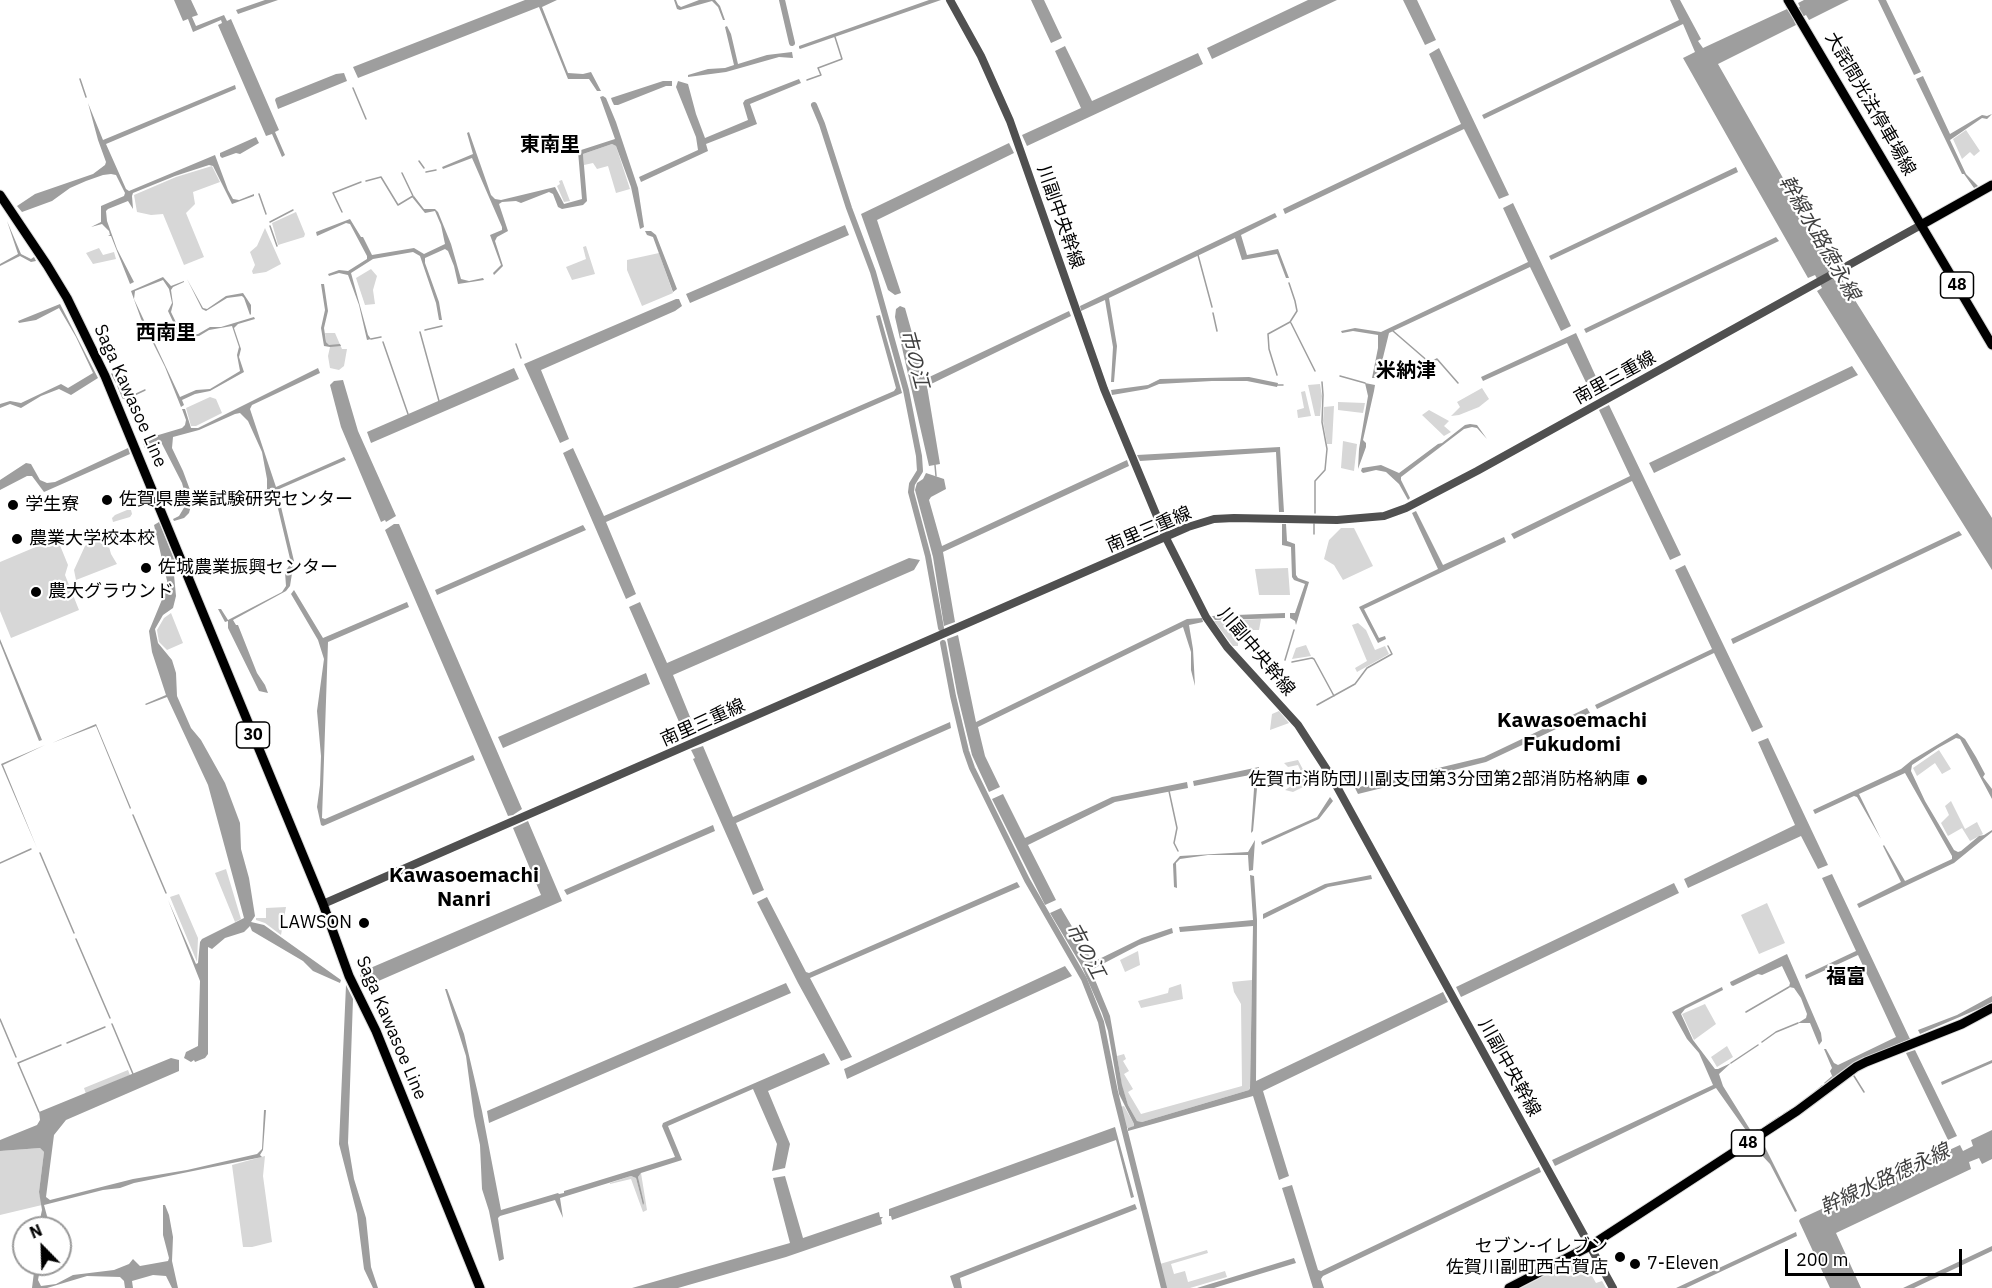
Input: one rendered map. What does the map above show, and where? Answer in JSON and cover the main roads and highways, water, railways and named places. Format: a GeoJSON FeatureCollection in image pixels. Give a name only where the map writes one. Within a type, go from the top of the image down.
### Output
{"type":"FeatureCollection","features":[{"type":"Feature","properties":{"kind":"main road","name":"大詫間光法停車場線"},"geometry":{"type":"LineString","coordinates":[[1791,4],[1922,225]]}},
{"type":"Feature","properties":{"kind":"main road"},"geometry":{"type":"LineString","coordinates":[[1922,225],[1992,185]]}},
{"type":"Feature","properties":{"kind":"main road","name":"Saga Kawasoe Line"},"geometry":{"type":"LineString","coordinates":[[0,195],[67,298],[105,376],[323,904],[349,976],[376,1031],[480,1288]]}},
{"type":"Feature","properties":{"kind":"main road","name":"48"},"geometry":{"type":"LineString","coordinates":[[1922,225],[1992,345]]}},
{"type":"Feature","properties":{"kind":"main road","name":"48"},"geometry":{"type":"LineString","coordinates":[[1509,1288],[1590,1246],[1797,1111],[1857,1067],[1962,1024],[1992,1008]]}},
{"type":"Feature","properties":{"kind":"water"},"geometry":{"type":"Polygon","coordinates":[[[174,0],[191,0],[198,15],[192,17],[196,26],[224,15],[227,21],[231,19],[279,130],[275,132],[285,155],[282,157],[272,134],[266,136],[218,25],[222,23],[221,20],[193,32],[188,19],[183,21],[174,0]]]}},
{"type":"Feature","properties":{"kind":"water"},"geometry":{"type":"Polygon","coordinates":[[[265,0],[278,0],[238,14],[236,10],[265,0]]]}},
{"type":"Feature","properties":{"kind":"water"},"geometry":{"type":"Polygon","coordinates":[[[525,0],[557,0],[542,7],[568,73],[591,72],[601,91],[597,91],[589,79],[568,79],[539,7],[358,78],[353,67],[525,0]]]}},
{"type":"Feature","properties":{"kind":"water"},"geometry":{"type":"Polygon","coordinates":[[[674,0],[681,7],[699,0],[715,0],[725,20],[712,1],[680,10],[677,9],[674,0]]]}},
{"type":"Feature","properties":{"kind":"water"},"geometry":{"type":"Polygon","coordinates":[[[929,0],[941,0],[799,48],[799,46],[929,0]]]}},
{"type":"Feature","properties":{"kind":"water"},"geometry":{"type":"Polygon","coordinates":[[[1031,0],[1044,0],[1062,38],[1051,43],[1031,0]]]}},
{"type":"Feature","properties":{"kind":"water"},"geometry":{"type":"Polygon","coordinates":[[[1308,0],[1337,0],[1212,59],[1207,48],[1308,0]]]}},
{"type":"Feature","properties":{"kind":"water"},"geometry":{"type":"Polygon","coordinates":[[[1403,0],[1417,0],[1436,40],[1425,45],[1403,0]]]}},
{"type":"Feature","properties":{"kind":"water"},"geometry":{"type":"Polygon","coordinates":[[[1670,0],[1680,0],[1701,39],[1698,41],[1703,48],[1787,9],[1789,12],[1800,7],[1798,3],[1804,0],[1849,0],[1809,20],[1806,15],[1794,21],[1796,25],[1718,64],[1832,264],[1827,267],[1835,281],[1841,278],[1992,518],[1992,570],[1817,291],[1822,288],[1815,275],[1808,278],[1744,166],[1683,58],[1695,52],[1683,24],[1484,119],[1482,115],[1679,20],[1670,0]]]}},
{"type":"Feature","properties":{"kind":"water"},"geometry":{"type":"Polygon","coordinates":[[[1878,0],[1886,0],[1921,72],[1914,75],[1878,0]]]}},
{"type":"Feature","properties":{"kind":"water"},"geometry":{"type":"Polygon","coordinates":[[[727,26],[738,64],[767,55],[792,52],[793,58],[779,57],[726,72],[688,77],[688,75],[708,69],[734,65],[725,27],[727,26]]]}},
{"type":"Feature","properties":{"kind":"water"},"geometry":{"type":"Polygon","coordinates":[[[1065,46],[1092,101],[1198,53],[1203,64],[1027,146],[1022,135],[1081,108],[1055,51],[1065,46]]]}},
{"type":"Feature","properties":{"kind":"water"},"geometry":{"type":"Polygon","coordinates":[[[1439,48],[1509,195],[1499,199],[1464,129],[1285,214],[1283,209],[1461,124],[1429,54],[1439,48]]]}},
{"type":"Feature","properties":{"kind":"water"},"geometry":{"type":"Polygon","coordinates":[[[344,73],[347,81],[278,109],[276,98],[336,74],[344,73]]]}},
{"type":"Feature","properties":{"kind":"water"},"geometry":{"type":"Polygon","coordinates":[[[1923,76],[1950,134],[1982,115],[1992,114],[1987,119],[1982,118],[1950,140],[1966,174],[1978,186],[1974,188],[1962,174],[1916,79],[1923,76]]]}},
{"type":"Feature","properties":{"kind":"water"},"geometry":{"type":"Polygon","coordinates":[[[799,79],[801,83],[750,104],[757,124],[706,144],[708,151],[641,182],[639,177],[698,150],[696,137],[676,87],[678,81],[688,84],[705,138],[748,120],[743,103],[745,100],[799,79]]]}},
{"type":"Feature","properties":{"kind":"water"},"geometry":{"type":"Polygon","coordinates":[[[663,81],[672,81],[672,86],[666,86],[618,105],[614,105],[612,101],[611,98],[663,81]]]}},
{"type":"Feature","properties":{"kind":"water"},"geometry":{"type":"Polygon","coordinates":[[[235,85],[236,89],[106,144],[126,189],[129,191],[215,155],[233,199],[239,200],[254,194],[254,196],[232,204],[213,166],[209,165],[133,193],[133,209],[128,201],[108,209],[106,211],[107,221],[117,249],[134,282],[130,284],[111,236],[108,236],[109,231],[102,224],[91,227],[101,222],[101,206],[124,196],[125,193],[116,175],[103,175],[86,181],[70,188],[52,201],[22,212],[17,206],[35,194],[93,174],[105,165],[88,103],[103,140],[235,85]]]}},
{"type":"Feature","properties":{"kind":"water"},"geometry":{"type":"Polygon","coordinates":[[[603,96],[616,122],[638,188],[644,227],[640,229],[631,187],[616,146],[612,144],[583,154],[587,201],[583,205],[562,209],[558,207],[553,194],[549,192],[521,203],[516,201],[499,204],[508,231],[497,237],[495,241],[503,266],[494,275],[493,273],[501,265],[490,235],[502,230],[502,227],[472,158],[443,169],[442,167],[473,154],[467,133],[469,132],[491,195],[495,199],[501,200],[555,187],[564,204],[582,199],[578,151],[615,139],[600,97],[603,96]]]}},
{"type":"Feature","properties":{"kind":"water"},"geometry":{"type":"Polygon","coordinates":[[[256,137],[259,143],[240,154],[236,153],[222,158],[220,156],[220,153],[256,137]]]}},
{"type":"Feature","properties":{"kind":"water"},"geometry":{"type":"Polygon","coordinates":[[[1009,143],[1014,153],[877,220],[901,293],[895,295],[888,290],[861,214],[1009,143]]]}},
{"type":"Feature","properties":{"kind":"water"},"geometry":{"type":"Polygon","coordinates":[[[1736,167],[1738,172],[1551,260],[1549,256],[1736,167]]]}},
{"type":"Feature","properties":{"kind":"water"},"geometry":{"type":"Polygon","coordinates":[[[414,196],[424,209],[435,209],[438,212],[451,244],[461,279],[469,281],[483,278],[484,280],[458,284],[454,266],[445,249],[425,258],[439,302],[442,320],[439,320],[436,303],[420,256],[413,252],[373,259],[351,273],[371,339],[367,340],[359,305],[348,275],[339,273],[329,276],[328,274],[339,270],[348,271],[367,259],[367,256],[350,224],[346,223],[317,236],[316,232],[350,219],[372,255],[414,248],[424,254],[445,244],[435,211],[425,213],[412,197],[414,196]]]}},
{"type":"Feature","properties":{"kind":"water"},"geometry":{"type":"Polygon","coordinates":[[[1513,203],[1571,326],[1561,331],[1530,267],[1389,333],[1378,378],[1372,378],[1378,335],[1353,331],[1342,333],[1341,331],[1355,328],[1381,332],[1528,262],[1503,208],[1513,203]]]}},
{"type":"Feature","properties":{"kind":"water"},"geometry":{"type":"Polygon","coordinates":[[[1275,213],[1277,217],[1241,235],[1247,255],[1278,249],[1289,278],[1286,278],[1277,254],[1242,260],[1235,238],[1109,298],[1117,346],[1114,382],[1111,382],[1113,347],[1105,300],[1081,311],[1080,306],[1275,213]]]}},
{"type":"Feature","properties":{"kind":"water"},"geometry":{"type":"Polygon","coordinates":[[[7,221],[21,254],[31,259],[34,257],[36,261],[31,262],[20,256],[0,266],[18,254],[7,221]]]}},
{"type":"Feature","properties":{"kind":"water"},"geometry":{"type":"Polygon","coordinates":[[[845,225],[849,235],[690,303],[686,294],[845,225]]]}},
{"type":"Feature","properties":{"kind":"water"},"geometry":{"type":"Polygon","coordinates":[[[645,231],[651,231],[656,235],[677,289],[673,292],[653,237],[647,235],[645,231]]]}},
{"type":"Feature","properties":{"kind":"water"},"geometry":{"type":"Polygon","coordinates":[[[1776,237],[1779,241],[1586,333],[1584,329],[1776,237]]]}},
{"type":"Feature","properties":{"kind":"water"},"geometry":{"type":"Polygon","coordinates":[[[163,277],[171,286],[184,281],[171,290],[173,304],[171,312],[182,335],[198,334],[210,327],[221,327],[254,317],[255,319],[238,324],[234,328],[241,349],[239,357],[244,372],[210,391],[182,400],[184,405],[181,407],[165,367],[141,319],[131,291],[163,277]],[[163,280],[135,291],[134,299],[180,397],[196,390],[210,389],[240,371],[237,355],[239,347],[232,326],[209,330],[199,336],[180,337],[168,311],[172,303],[169,289],[163,280]]]}},
{"type":"Feature","properties":{"kind":"water"},"geometry":{"type":"Polygon","coordinates":[[[187,279],[203,308],[207,309],[226,296],[243,293],[251,305],[251,314],[242,296],[227,298],[206,311],[202,309],[187,279]]]}},
{"type":"Feature","properties":{"kind":"water"},"geometry":{"type":"Polygon","coordinates":[[[321,284],[324,284],[328,311],[324,328],[326,342],[329,345],[340,344],[341,346],[324,346],[321,328],[325,310],[321,284]]]}},
{"type":"Feature","properties":{"kind":"water"},"geometry":{"type":"Polygon","coordinates":[[[679,299],[682,306],[675,311],[541,370],[569,439],[560,443],[524,364],[679,299]]]}},
{"type":"Feature","properties":{"kind":"water"},"geometry":{"type":"Polygon","coordinates":[[[60,304],[98,378],[71,395],[59,389],[21,408],[10,404],[0,408],[0,404],[10,401],[21,403],[61,384],[68,388],[93,373],[59,308],[36,320],[19,323],[18,321],[60,304]]]}},
{"type":"Feature","properties":{"kind":"water"},"geometry":{"type":"Polygon","coordinates":[[[900,306],[905,308],[925,379],[1069,311],[1071,316],[927,386],[940,464],[929,466],[895,317],[896,309],[900,306]]]}},
{"type":"Feature","properties":{"kind":"water"},"geometry":{"type":"Polygon","coordinates":[[[880,315],[902,393],[606,522],[636,594],[626,599],[563,453],[573,448],[604,516],[894,391],[896,388],[876,316],[880,315]]]}},
{"type":"Feature","properties":{"kind":"water"},"geometry":{"type":"Polygon","coordinates":[[[1576,333],[1602,390],[1592,395],[1567,343],[1483,381],[1481,377],[1576,333]]]}},
{"type":"Feature","properties":{"kind":"water"},"geometry":{"type":"Polygon","coordinates":[[[1852,366],[1858,375],[1654,473],[1649,463],[1852,366]]]}},
{"type":"Feature","properties":{"kind":"water"},"geometry":{"type":"Polygon","coordinates":[[[318,368],[320,373],[252,405],[250,409],[276,487],[344,457],[346,460],[277,490],[294,561],[290,586],[286,591],[233,620],[238,625],[257,673],[268,693],[259,691],[228,628],[228,621],[225,622],[218,609],[221,609],[228,620],[282,592],[286,586],[285,572],[291,563],[275,496],[272,494],[248,497],[223,494],[267,489],[262,452],[248,421],[240,413],[235,414],[199,430],[173,437],[172,448],[193,498],[189,513],[184,518],[174,521],[173,519],[179,516],[185,506],[182,483],[161,442],[153,443],[145,448],[143,443],[145,439],[182,428],[186,420],[182,409],[185,409],[191,428],[198,428],[318,368]]]}},
{"type":"Feature","properties":{"kind":"water"},"geometry":{"type":"Polygon","coordinates":[[[514,368],[519,379],[371,443],[367,432],[514,368]]]}},
{"type":"Feature","properties":{"kind":"water"},"geometry":{"type":"Polygon","coordinates":[[[1249,377],[1278,383],[1277,387],[1247,381],[1212,381],[1159,384],[1147,389],[1112,395],[1111,390],[1148,385],[1160,379],[1249,377]]]}},
{"type":"Feature","properties":{"kind":"water"},"geometry":{"type":"Polygon","coordinates":[[[343,380],[358,431],[396,516],[386,522],[385,520],[381,522],[341,427],[330,385],[334,381],[343,380]]]}},
{"type":"Feature","properties":{"kind":"water"},"geometry":{"type":"Polygon","coordinates":[[[1365,383],[1375,385],[1363,440],[1366,447],[1358,469],[1368,396],[1365,383]]]}},
{"type":"Feature","properties":{"kind":"water"},"geometry":{"type":"Polygon","coordinates":[[[1609,405],[1681,555],[1670,560],[1632,481],[1514,539],[1511,534],[1630,476],[1599,410],[1609,405]]]}},
{"type":"Feature","properties":{"kind":"water"},"geometry":{"type":"Polygon","coordinates":[[[1465,425],[1477,425],[1487,439],[1477,428],[1464,429],[1401,477],[1410,498],[1408,500],[1399,484],[1386,472],[1376,470],[1363,473],[1361,471],[1362,468],[1381,465],[1399,473],[1465,425]]]}},
{"type":"Feature","properties":{"kind":"water"},"geometry":{"type":"Polygon","coordinates":[[[1280,447],[1284,512],[1279,512],[1276,452],[1140,461],[1137,455],[1280,447]]]}},
{"type":"Feature","properties":{"kind":"water"},"geometry":{"type":"Polygon","coordinates":[[[128,448],[130,454],[44,492],[32,476],[27,476],[0,490],[0,480],[26,463],[31,464],[40,480],[47,483],[55,482],[128,448]]]}},
{"type":"Feature","properties":{"kind":"water"},"geometry":{"type":"Polygon","coordinates":[[[1127,460],[1129,466],[943,552],[955,622],[944,626],[933,557],[915,490],[917,483],[926,473],[944,479],[946,489],[929,500],[942,546],[1127,460]]]}},
{"type":"Feature","properties":{"kind":"water"},"geometry":{"type":"Polygon","coordinates":[[[1416,511],[1443,565],[1504,537],[1506,542],[1364,609],[1379,638],[1385,636],[1386,639],[1378,643],[1359,607],[1438,569],[1412,513],[1416,511]]]}},
{"type":"Feature","properties":{"kind":"water"},"geometry":{"type":"Polygon","coordinates":[[[159,522],[176,564],[174,575],[176,596],[173,608],[163,615],[155,629],[158,643],[172,660],[176,673],[177,696],[191,728],[201,740],[225,783],[240,823],[241,849],[249,878],[255,916],[251,922],[264,925],[341,980],[340,983],[313,971],[303,961],[252,931],[250,926],[244,932],[225,938],[212,949],[208,947],[208,1054],[205,1058],[195,1062],[184,1058],[186,1052],[198,1046],[200,981],[168,900],[196,964],[202,939],[244,918],[208,785],[167,697],[145,704],[166,695],[152,652],[149,631],[168,585],[154,525],[159,522]]]}},
{"type":"Feature","properties":{"kind":"water"},"geometry":{"type":"Polygon","coordinates":[[[394,524],[399,524],[522,809],[513,815],[508,816],[385,530],[394,524]]]}},
{"type":"Feature","properties":{"kind":"water"},"geometry":{"type":"Polygon","coordinates":[[[1282,524],[1286,524],[1287,541],[1295,544],[1296,575],[1309,582],[1296,625],[1295,621],[1290,618],[1290,613],[1295,613],[1305,584],[1292,577],[1291,547],[1282,545],[1282,524]]]}},
{"type":"Feature","properties":{"kind":"water"},"geometry":{"type":"Polygon","coordinates":[[[583,525],[586,530],[437,595],[435,590],[583,525]]]}},
{"type":"Feature","properties":{"kind":"water"},"geometry":{"type":"Polygon","coordinates":[[[1959,531],[1962,535],[1733,644],[1731,639],[1959,531]]]}},
{"type":"Feature","properties":{"kind":"water"},"geometry":{"type":"Polygon","coordinates":[[[909,558],[920,560],[914,570],[673,675],[697,734],[686,738],[629,607],[640,602],[667,663],[909,558]]]}},
{"type":"Feature","properties":{"kind":"water"},"geometry":{"type":"Polygon","coordinates":[[[1685,565],[1763,727],[1752,732],[1714,653],[1597,709],[1595,705],[1712,649],[1675,570],[1685,565]]]}},
{"type":"Feature","properties":{"kind":"water"},"geometry":{"type":"Polygon","coordinates":[[[294,590],[323,638],[407,602],[409,607],[328,642],[322,818],[325,819],[473,755],[475,760],[321,825],[317,807],[321,756],[317,711],[324,659],[318,640],[291,594],[294,590]]]}},
{"type":"Feature","properties":{"kind":"water"},"geometry":{"type":"Polygon","coordinates":[[[1285,613],[1285,618],[1215,620],[1212,616],[1285,613]]]}},
{"type":"Feature","properties":{"kind":"water"},"geometry":{"type":"Polygon","coordinates":[[[1202,618],[1203,622],[1189,625],[1195,686],[1191,670],[1191,652],[1183,627],[978,727],[985,756],[1000,787],[989,792],[972,755],[947,639],[958,635],[976,722],[1187,619],[1202,618]]]}},
{"type":"Feature","properties":{"kind":"water"},"geometry":{"type":"Polygon","coordinates":[[[0,639],[42,740],[39,741],[0,639]]]}},
{"type":"Feature","properties":{"kind":"water"},"geometry":{"type":"Polygon","coordinates":[[[646,673],[650,684],[503,748],[498,737],[646,673]]]}},
{"type":"Feature","properties":{"kind":"water"},"geometry":{"type":"Polygon","coordinates":[[[1587,708],[1590,713],[1486,762],[1358,794],[1355,788],[1484,757],[1587,708]]]}},
{"type":"Feature","properties":{"kind":"water"},"geometry":{"type":"Polygon","coordinates":[[[950,722],[951,728],[736,823],[764,890],[753,895],[691,750],[703,746],[733,817],[950,722]]]}},
{"type":"Feature","properties":{"kind":"water"},"geometry":{"type":"Polygon","coordinates":[[[96,724],[130,809],[96,726],[52,743],[96,724]]]}},
{"type":"Feature","properties":{"kind":"water"},"geometry":{"type":"Polygon","coordinates":[[[1957,733],[1965,739],[1976,757],[1985,774],[1983,777],[1992,789],[1992,799],[1960,739],[1956,738],[1938,748],[1912,765],[1911,771],[1925,801],[1954,850],[1961,851],[1979,836],[1992,830],[1992,832],[1954,863],[1859,908],[1857,904],[1901,882],[1884,845],[1905,881],[1952,859],[1952,856],[1905,773],[1859,794],[1881,839],[1857,797],[1854,796],[1815,814],[1813,810],[1901,769],[1957,733]]]}},
{"type":"Feature","properties":{"kind":"water"},"geometry":{"type":"Polygon","coordinates":[[[1768,738],[1828,865],[1818,869],[1801,836],[1688,888],[1684,879],[1795,825],[1758,742],[1768,738]]]}},
{"type":"Feature","properties":{"kind":"water"},"geometry":{"type":"Polygon","coordinates":[[[45,745],[3,765],[37,848],[1,764],[45,745]]]}},
{"type":"Feature","properties":{"kind":"water"},"geometry":{"type":"Polygon","coordinates":[[[1259,767],[1251,833],[1255,774],[1194,786],[1193,781],[1259,767]]]}},
{"type":"Feature","properties":{"kind":"water"},"geometry":{"type":"Polygon","coordinates":[[[1187,782],[1188,788],[1115,802],[1028,845],[1056,900],[1045,905],[992,799],[1003,794],[1025,838],[1112,797],[1187,782]]]}},
{"type":"Feature","properties":{"kind":"water"},"geometry":{"type":"Polygon","coordinates":[[[1330,797],[1333,801],[1319,819],[1262,845],[1261,842],[1317,817],[1330,797]]]}},
{"type":"Feature","properties":{"kind":"water"},"geometry":{"type":"Polygon","coordinates":[[[528,821],[562,901],[367,986],[364,985],[361,972],[541,895],[513,828],[528,821]]]}},
{"type":"Feature","properties":{"kind":"water"},"geometry":{"type":"Polygon","coordinates":[[[713,825],[715,831],[567,895],[564,890],[713,825]]]}},
{"type":"Feature","properties":{"kind":"water"},"geometry":{"type":"Polygon","coordinates":[[[1255,840],[1253,870],[1249,871],[1248,855],[1208,855],[1180,859],[1176,863],[1177,888],[1174,887],[1173,864],[1180,856],[1248,852],[1255,840]]]}},
{"type":"Feature","properties":{"kind":"water"},"geometry":{"type":"Polygon","coordinates":[[[1832,874],[1910,1039],[1863,1059],[1833,1078],[1830,1071],[1832,1068],[1824,1049],[1838,1065],[1896,1037],[1858,955],[1806,979],[1805,975],[1856,951],[1822,878],[1832,874]]]}},
{"type":"Feature","properties":{"kind":"water"},"geometry":{"type":"Polygon","coordinates":[[[1250,875],[1254,876],[1257,920],[1256,1081],[1443,992],[1448,1002],[1263,1091],[1289,1176],[1279,1180],[1253,1096],[1128,1131],[1128,1128],[1134,1124],[1119,1094],[1108,1031],[1102,1013],[1081,965],[1050,913],[1061,908],[1093,962],[1142,938],[1172,928],[1173,933],[1139,945],[1091,970],[1110,1016],[1122,1085],[1128,1105],[1137,1121],[1142,1122],[1250,1088],[1253,926],[1180,932],[1179,927],[1253,920],[1250,875]]]}},
{"type":"Feature","properties":{"kind":"water"},"geometry":{"type":"Polygon","coordinates":[[[1371,875],[1372,879],[1328,887],[1263,919],[1263,914],[1325,884],[1371,875]]]}},
{"type":"Feature","properties":{"kind":"water"},"geometry":{"type":"Polygon","coordinates":[[[1017,882],[1020,887],[810,978],[852,1057],[841,1061],[757,902],[767,897],[806,972],[809,973],[1017,882]]]}},
{"type":"Feature","properties":{"kind":"water"},"geometry":{"type":"Polygon","coordinates":[[[1674,883],[1679,893],[1461,997],[1456,987],[1674,883]]]}},
{"type":"Feature","properties":{"kind":"water"},"geometry":{"type":"Polygon","coordinates":[[[1787,954],[1821,1033],[1822,1041],[1819,1045],[1810,1023],[1798,1023],[1806,1018],[1807,1014],[1801,998],[1794,988],[1789,987],[1790,983],[1782,966],[1731,985],[1730,982],[1787,954]]]}},
{"type":"Feature","properties":{"kind":"water"},"geometry":{"type":"Polygon","coordinates":[[[1065,966],[1072,976],[847,1079],[844,1069],[1065,966]]]}},
{"type":"Feature","properties":{"kind":"water"},"geometry":{"type":"Polygon","coordinates":[[[786,983],[791,993],[489,1123],[487,1111],[786,983]]]}},
{"type":"Feature","properties":{"kind":"water"},"geometry":{"type":"Polygon","coordinates":[[[346,985],[353,999],[348,1143],[354,1179],[366,1218],[371,1267],[378,1288],[373,1288],[364,1269],[357,1214],[339,1144],[346,985]]]}},
{"type":"Feature","properties":{"kind":"water"},"geometry":{"type":"Polygon","coordinates":[[[1722,987],[1723,990],[1685,1009],[1681,1014],[1693,1040],[1715,1069],[1731,1063],[1719,1074],[1723,1086],[1751,1131],[1763,1128],[1750,1136],[1716,1088],[1555,1166],[1552,1160],[1713,1085],[1699,1053],[1687,1039],[1672,1012],[1722,987]]]}},
{"type":"Feature","properties":{"kind":"water"},"geometry":{"type":"Polygon","coordinates":[[[445,989],[447,989],[464,1034],[501,1210],[564,1193],[564,1191],[675,1157],[662,1126],[663,1123],[824,1053],[830,1064],[768,1091],[790,1144],[785,1168],[772,1171],[777,1144],[753,1089],[668,1126],[682,1160],[641,1173],[638,1177],[643,1205],[636,1178],[631,1176],[560,1198],[563,1218],[555,1200],[500,1216],[498,1218],[504,1259],[499,1261],[482,1189],[480,1145],[466,1056],[445,989]]]}},
{"type":"Feature","properties":{"kind":"water"},"geometry":{"type":"Polygon","coordinates":[[[1992,996],[1992,1002],[1983,1007],[1920,1034],[1918,1030],[1957,1015],[1992,996]]]}},
{"type":"Feature","properties":{"kind":"water"},"geometry":{"type":"Polygon","coordinates":[[[1915,1050],[1957,1136],[1948,1140],[1906,1053],[1915,1050]]]}},
{"type":"Feature","properties":{"kind":"water"},"geometry":{"type":"Polygon","coordinates":[[[171,1058],[179,1060],[179,1071],[66,1120],[54,1135],[46,1197],[50,1200],[133,1179],[187,1170],[257,1154],[262,1149],[264,1110],[266,1110],[263,1150],[260,1155],[262,1157],[134,1183],[44,1205],[47,1216],[41,1216],[39,1192],[44,1152],[40,1148],[0,1151],[0,1140],[37,1125],[40,1120],[39,1112],[171,1058]]]}},
{"type":"Feature","properties":{"kind":"water"},"geometry":{"type":"Polygon","coordinates":[[[1992,1060],[1992,1063],[1942,1085],[1941,1082],[1992,1060]]]}},
{"type":"Feature","properties":{"kind":"water"},"geometry":{"type":"Polygon","coordinates":[[[1115,1127],[1134,1197],[1131,1198],[1116,1140],[892,1220],[889,1216],[889,1209],[1115,1127]]]}},
{"type":"Feature","properties":{"kind":"water","name":"幹線水路徳永線"},"geometry":{"type":"Polygon","coordinates":[[[1992,1130],[1992,1159],[1982,1164],[1979,1158],[1969,1162],[1971,1169],[1836,1233],[1861,1288],[1830,1288],[1800,1219],[1960,1145],[1963,1151],[1973,1146],[1971,1140],[1992,1130]]]}},
{"type":"Feature","properties":{"kind":"water"},"geometry":{"type":"Polygon","coordinates":[[[1762,1141],[1797,1211],[1795,1212],[1770,1164],[1754,1147],[1762,1141]]]}},
{"type":"Feature","properties":{"kind":"water"},"geometry":{"type":"Polygon","coordinates":[[[1539,1167],[1541,1172],[1323,1276],[1321,1279],[1324,1288],[1313,1288],[1282,1188],[1292,1185],[1318,1270],[1321,1271],[1539,1167]]]}},
{"type":"Feature","properties":{"kind":"water"},"geometry":{"type":"Polygon","coordinates":[[[785,1176],[803,1238],[879,1212],[880,1217],[883,1217],[882,1224],[786,1257],[678,1288],[632,1288],[790,1243],[773,1178],[785,1176]]]}},
{"type":"Feature","properties":{"kind":"water"},"geometry":{"type":"Polygon","coordinates":[[[1135,1204],[1137,1209],[960,1278],[962,1288],[954,1288],[950,1276],[1135,1204]]]}},
{"type":"Feature","properties":{"kind":"water"},"geometry":{"type":"Polygon","coordinates":[[[163,1205],[165,1205],[173,1237],[172,1261],[178,1288],[172,1288],[166,1276],[153,1275],[132,1281],[133,1288],[125,1288],[124,1281],[120,1277],[87,1276],[47,1288],[32,1288],[34,1276],[39,1276],[41,1286],[56,1284],[73,1275],[114,1270],[129,1264],[133,1259],[140,1266],[168,1261],[163,1235],[163,1205]]]}},
{"type":"Feature","properties":{"kind":"water"},"geometry":{"type":"Polygon","coordinates":[[[1796,1232],[1797,1236],[1686,1288],[1676,1288],[1796,1232]]]}},
{"type":"Feature","properties":{"kind":"water"},"geometry":{"type":"Polygon","coordinates":[[[1992,1246],[1992,1251],[1914,1288],[1903,1288],[1992,1246]]]}},
{"type":"Feature","properties":{"kind":"water"},"geometry":{"type":"Polygon","coordinates":[[[1294,1258],[1296,1263],[1214,1288],[1197,1288],[1294,1258]]]}},
{"type":"Feature","properties":{"kind":"waterway","name":"市の江"},"geometry":{"type":"LineString","coordinates":[[782,0],[792,43]]}},
{"type":"Feature","properties":{"kind":"waterway"},"geometry":{"type":"LineString","coordinates":[[807,80],[821,75],[818,68],[842,59],[835,37]]}},
{"type":"Feature","properties":{"kind":"waterway"},"geometry":{"type":"LineString","coordinates":[[80,79],[86,97]]}},
{"type":"Feature","properties":{"kind":"waterway"},"geometry":{"type":"LineString","coordinates":[[353,88],[366,119]]}},
{"type":"Feature","properties":{"kind":"waterway","name":"市の江"},"geometry":{"type":"LineString","coordinates":[[814,105],[873,272],[906,390],[920,471],[912,484],[911,492],[928,556],[941,628]]}},
{"type":"Feature","properties":{"kind":"waterway"},"geometry":{"type":"LineString","coordinates":[[419,161],[424,168]]}},
{"type":"Feature","properties":{"kind":"waterway"},"geometry":{"type":"LineString","coordinates":[[426,172],[436,170]]}},
{"type":"Feature","properties":{"kind":"waterway"},"geometry":{"type":"LineString","coordinates":[[366,181],[381,177],[398,205],[413,196],[402,173]]}},
{"type":"Feature","properties":{"kind":"waterway"},"geometry":{"type":"LineString","coordinates":[[342,212],[333,193],[361,182]]}},
{"type":"Feature","properties":{"kind":"waterway"},"geometry":{"type":"LineString","coordinates":[[259,194],[266,214]]}},
{"type":"Feature","properties":{"kind":"waterway"},"geometry":{"type":"LineString","coordinates":[[270,222],[293,210]]}},
{"type":"Feature","properties":{"kind":"waterway"},"geometry":{"type":"LineString","coordinates":[[270,226],[277,246]]}},
{"type":"Feature","properties":{"kind":"waterway"},"geometry":{"type":"LineString","coordinates":[[1198,255],[1212,307]]}},
{"type":"Feature","properties":{"kind":"waterway"},"geometry":{"type":"LineString","coordinates":[[1277,375],[1269,349],[1268,334],[1290,322],[1297,311],[1289,283]]}},
{"type":"Feature","properties":{"kind":"waterway"},"geometry":{"type":"LineString","coordinates":[[1213,313],[1217,331]]}},
{"type":"Feature","properties":{"kind":"waterway"},"geometry":{"type":"LineString","coordinates":[[1291,323],[1315,371]]}},
{"type":"Feature","properties":{"kind":"waterway"},"geometry":{"type":"LineString","coordinates":[[425,330],[442,326]]}},
{"type":"Feature","properties":{"kind":"waterway"},"geometry":{"type":"LineString","coordinates":[[1393,331],[1430,363],[1437,359],[1458,383]]}},
{"type":"Feature","properties":{"kind":"waterway"},"geometry":{"type":"LineString","coordinates":[[420,332],[439,401]]}},
{"type":"Feature","properties":{"kind":"waterway"},"geometry":{"type":"LineString","coordinates":[[371,339],[381,337]]}},
{"type":"Feature","properties":{"kind":"waterway"},"geometry":{"type":"LineString","coordinates":[[383,342],[408,414]]}},
{"type":"Feature","properties":{"kind":"waterway"},"geometry":{"type":"LineString","coordinates":[[516,344],[521,358]]}},
{"type":"Feature","properties":{"kind":"waterway"},"geometry":{"type":"LineString","coordinates":[[112,374],[116,382]]}},
{"type":"Feature","properties":{"kind":"waterway"},"geometry":{"type":"LineString","coordinates":[[1340,376],[1365,383]]}},
{"type":"Feature","properties":{"kind":"waterway"},"geometry":{"type":"LineString","coordinates":[[1315,513],[1315,481],[1325,470],[1327,449],[1322,422],[1322,382]]}},
{"type":"Feature","properties":{"kind":"waterway"},"geometry":{"type":"LineString","coordinates":[[1277,385],[1283,385]]}},
{"type":"Feature","properties":{"kind":"waterway"},"geometry":{"type":"LineString","coordinates":[[118,386],[123,398],[145,390]]}},
{"type":"Feature","properties":{"kind":"waterway"},"geometry":{"type":"LineString","coordinates":[[935,465],[936,476]]}},
{"type":"Feature","properties":{"kind":"waterway"},"geometry":{"type":"LineString","coordinates":[[1314,524],[1314,534]]}},
{"type":"Feature","properties":{"kind":"waterway"},"geometry":{"type":"LineString","coordinates":[[1285,660],[1294,630]]}},
{"type":"Feature","properties":{"kind":"waterway","name":"市の江"},"geometry":{"type":"LineString","coordinates":[[943,643],[953,696],[972,768],[1027,880],[1084,979],[1101,1022],[1115,1092],[1164,1288]]}},
{"type":"Feature","properties":{"kind":"waterway"},"geometry":{"type":"LineString","coordinates":[[1317,705],[1355,684],[1367,668],[1392,654],[1388,646]]}},
{"type":"Feature","properties":{"kind":"waterway"},"geometry":{"type":"LineString","coordinates":[[1292,662],[1314,659],[1334,696]]}},
{"type":"Feature","properties":{"kind":"waterway"},"geometry":{"type":"LineString","coordinates":[[1169,791],[1177,828],[1174,843],[1178,851]]}},
{"type":"Feature","properties":{"kind":"waterway"},"geometry":{"type":"LineString","coordinates":[[133,815],[166,893]]}},
{"type":"Feature","properties":{"kind":"waterway"},"geometry":{"type":"LineString","coordinates":[[0,863],[31,849]]}},
{"type":"Feature","properties":{"kind":"waterway"},"geometry":{"type":"LineString","coordinates":[[40,853],[74,933]]}},
{"type":"Feature","properties":{"kind":"waterway"},"geometry":{"type":"LineString","coordinates":[[76,939],[110,1018]]}},
{"type":"Feature","properties":{"kind":"waterway"},"geometry":{"type":"LineString","coordinates":[[1746,1012],[1789,987]]}},
{"type":"Feature","properties":{"kind":"waterway"},"geometry":{"type":"LineString","coordinates":[[0,1019],[16,1057]]}},
{"type":"Feature","properties":{"kind":"waterway"},"geometry":{"type":"LineString","coordinates":[[1762,1042],[1776,1032],[1798,1023]]}},
{"type":"Feature","properties":{"kind":"waterway"},"geometry":{"type":"LineString","coordinates":[[112,1024],[133,1074]]}},
{"type":"Feature","properties":{"kind":"waterway"},"geometry":{"type":"LineString","coordinates":[[67,1043],[105,1027]]}},
{"type":"Feature","properties":{"kind":"waterway"},"geometry":{"type":"LineString","coordinates":[[39,1112],[18,1063],[61,1045]]}},
{"type":"Feature","properties":{"kind":"waterway"},"geometry":{"type":"LineString","coordinates":[[1731,1063],[1758,1045]]}},
{"type":"Feature","properties":{"kind":"waterway"},"geometry":{"type":"LineString","coordinates":[[1854,1076],[1864,1092]]}},
{"type":"Feature","properties":{"kind":"waterway"},"geometry":{"type":"LineString","coordinates":[[1825,1083],[1832,1077]]}},
{"type":"Feature","properties":{"kind":"waterway"},"geometry":{"type":"LineString","coordinates":[[1809,1097],[1822,1086]]}},
{"type":"Feature","properties":{"kind":"waterway"},"geometry":{"type":"LineString","coordinates":[[1784,1114],[1792,1109]]}},
{"type":"Feature","properties":{"kind":"waterway"},"geometry":{"type":"LineString","coordinates":[[1767,1125],[1779,1117]]}},
{"type":"Feature","properties":{"kind":"place","name":"佐賀県農業試験研究センター"},"geometry":{"type":"Point","coordinates":[107,500]}},
{"type":"Feature","properties":{"kind":"place","name":"学生寮"},"geometry":{"type":"Point","coordinates":[13,505]}},
{"type":"Feature","properties":{"kind":"place","name":"農業大学校本校"},"geometry":{"type":"Point","coordinates":[17,539]}},
{"type":"Feature","properties":{"kind":"place","name":"佐城農業振興センター"},"geometry":{"type":"Point","coordinates":[146,568]}},
{"type":"Feature","properties":{"kind":"place","name":"農大グラウンド"},"geometry":{"type":"Point","coordinates":[36,592]}},
{"type":"Feature","properties":{"kind":"place","name":"佐賀市消防団川副支団第3分団第2部消防格納庫"},"geometry":{"type":"Point","coordinates":[1642,780]}},
{"type":"Feature","properties":{"kind":"place","name":"LAWSON"},"geometry":{"type":"Point","coordinates":[364,923]}},
{"type":"Feature","properties":{"kind":"place","name":"セブン-イレブン 佐賀川副町西古賀店"},"geometry":{"type":"Point","coordinates":[1620,1257]}},
{"type":"Feature","properties":{"kind":"place","name":"7-Eleven"},"geometry":{"type":"Point","coordinates":[1635,1264]}},
{"type":"Feature","properties":{"kind":"district","name":"東南里"},"geometry":{"type":"Point","coordinates":[550,145]}},
{"type":"Feature","properties":{"kind":"district","name":"西南里"},"geometry":{"type":"Point","coordinates":[166,333]}},
{"type":"Feature","properties":{"kind":"district","name":"米納津"},"geometry":{"type":"Point","coordinates":[1406,371]}},
{"type":"Feature","properties":{"kind":"district","name":"Kawasoemachi Fukudomi"},"geometry":{"type":"Point","coordinates":[1572,733]}},
{"type":"Feature","properties":{"kind":"district","name":"Kawasoemachi Nanri"},"geometry":{"type":"Point","coordinates":[464,888]}},
{"type":"Feature","properties":{"kind":"district","name":"福富"},"geometry":{"type":"Point","coordinates":[1846,977]}}]}
